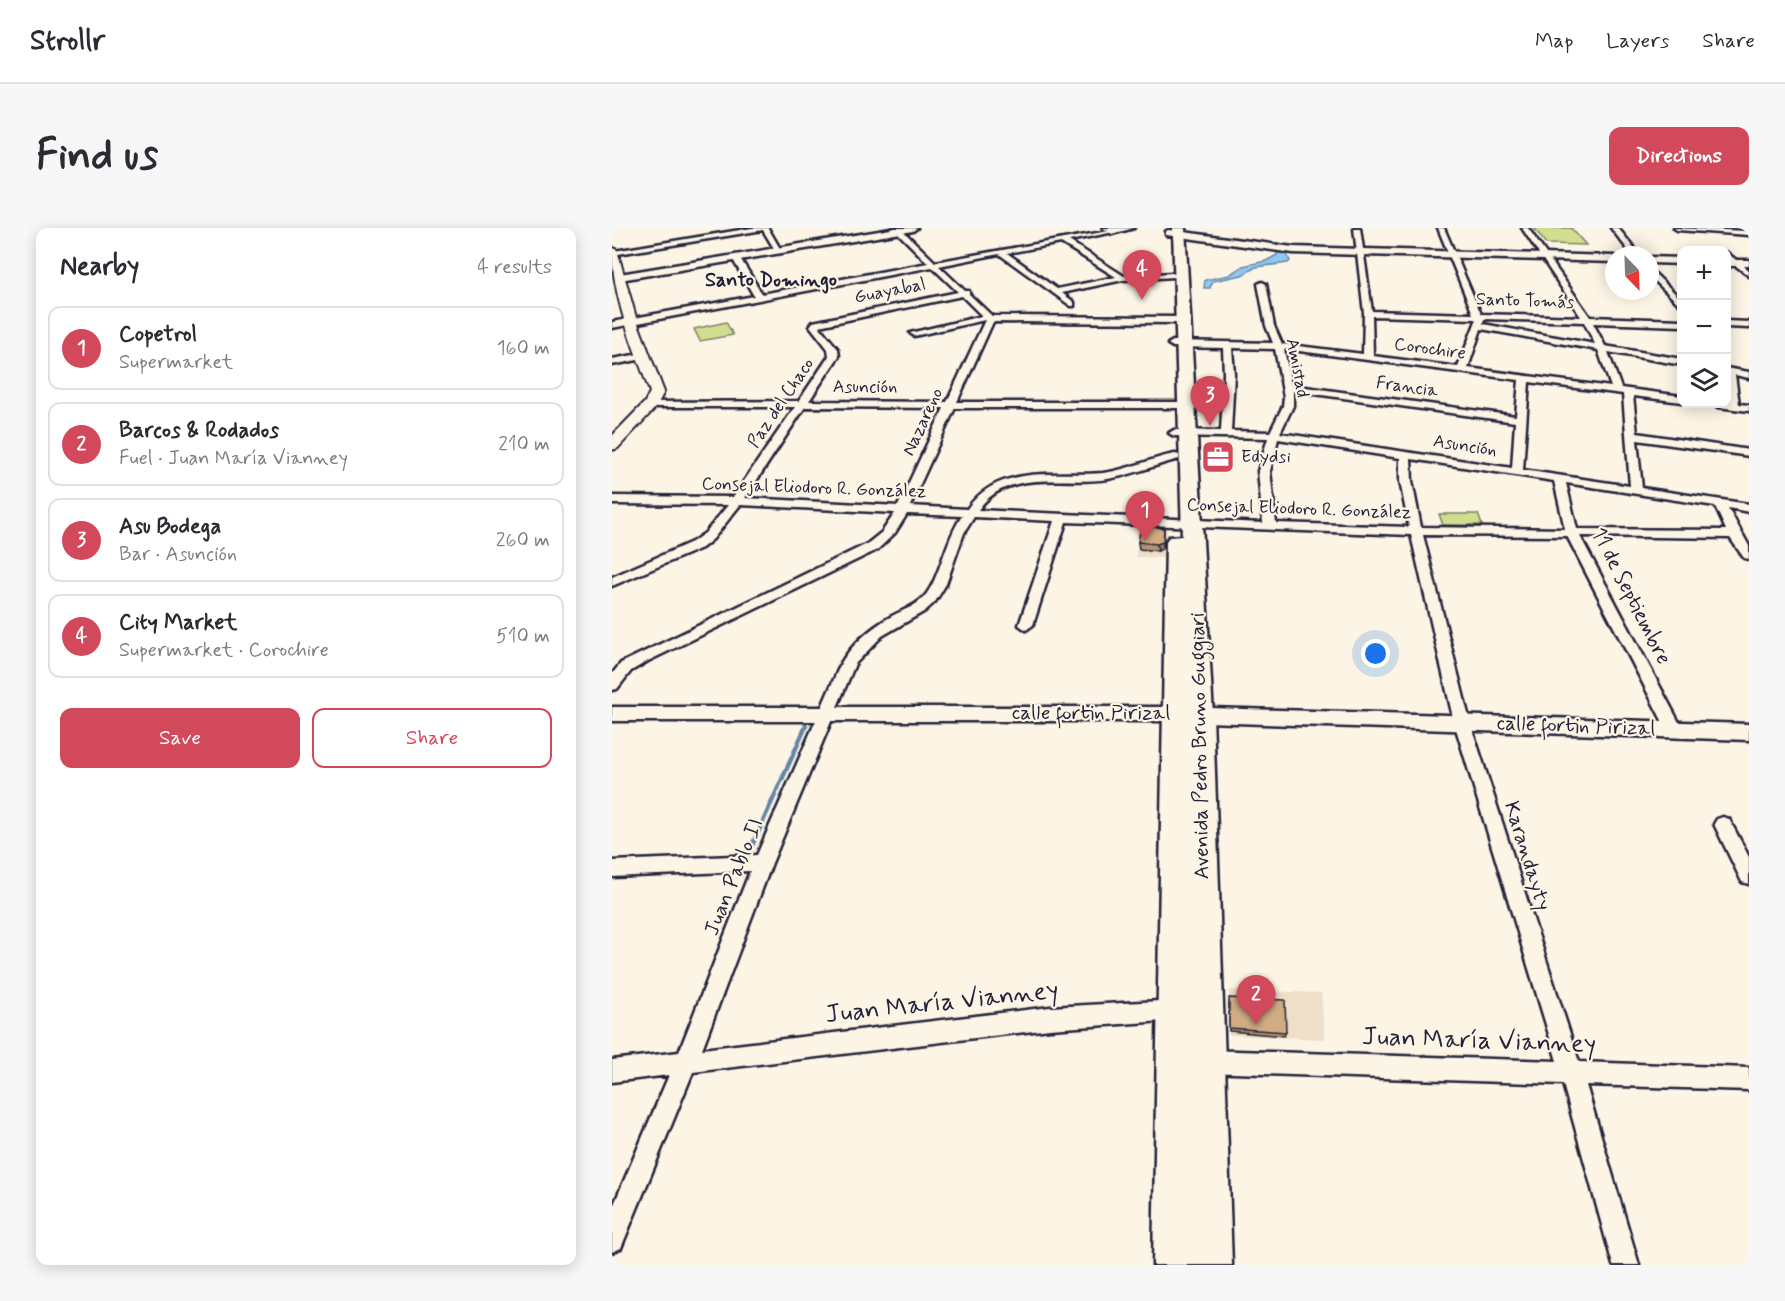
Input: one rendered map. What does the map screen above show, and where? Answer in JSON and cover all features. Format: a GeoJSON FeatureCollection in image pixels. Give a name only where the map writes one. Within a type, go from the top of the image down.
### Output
{"type":"FeatureCollection","features":[{"type":"Feature","properties":{"kind":"main road","name":"Avenida Pedro Bruno Guggiari"},"geometry":{"type":"LineString","coordinates":[[1174,231],[1172,275],[1178,332]]}},
{"type":"Feature","properties":{"kind":"main road","name":"Avenida Pedro Bruno Guggiari"},"geometry":{"type":"LineString","coordinates":[[1174,231],[1179,427],[1185,524],[1188,714],[1206,1012],[1211,1265]]}},
{"type":"Feature","properties":{"kind":"main road"},"geometry":{"type":"LineString","coordinates":[[612,445],[651,404],[657,392],[616,278],[613,252]]}},
{"type":"Feature","properties":{"kind":"main road","name":"Avenida Pedro Bruno Guggiari"},"geometry":{"type":"LineString","coordinates":[[1174,1265],[1176,1010],[1188,714]]}},
{"type":"Feature","properties":{"kind":"street"},"geometry":{"type":"LineString","coordinates":[[613,252],[678,238],[765,228],[779,250]]}},
{"type":"Feature","properties":{"kind":"street"},"geometry":{"type":"LineString","coordinates":[[616,278],[913,228]]}},
{"type":"Feature","properties":{"kind":"street"},"geometry":{"type":"LineString","coordinates":[[612,325],[1130,228]]}},
{"type":"Feature","properties":{"kind":"street"},"geometry":{"type":"LineString","coordinates":[[1357,228],[1368,312],[1368,357]]}},
{"type":"Feature","properties":{"kind":"street"},"geometry":{"type":"LineString","coordinates":[[1441,228],[1479,321],[1462,370]]}},
{"type":"Feature","properties":{"kind":"street"},"geometry":{"type":"LineString","coordinates":[[1525,228],[1587,320],[1622,391],[1633,436],[1636,491]]}},
{"type":"Feature","properties":{"kind":"street"},"geometry":{"type":"LineString","coordinates":[[1614,228],[1629,246]]}},
{"type":"Feature","properties":{"kind":"street"},"geometry":{"type":"LineString","coordinates":[[1677,228],[1749,233]]}},
{"type":"Feature","properties":{"kind":"street"},"geometry":{"type":"LineString","coordinates":[[897,229],[966,293],[989,318]]}},
{"type":"Feature","properties":{"kind":"street"},"geometry":{"type":"LineString","coordinates":[[1174,231],[1284,249],[1605,259]]}},
{"type":"Feature","properties":{"kind":"street"},"geometry":{"type":"LineString","coordinates":[[1701,231],[1708,237]]}},
{"type":"Feature","properties":{"kind":"street"},"geometry":{"type":"LineString","coordinates":[[1063,241],[1123,278]]}},
{"type":"Feature","properties":{"kind":"street"},"geometry":{"type":"LineString","coordinates":[[1002,253],[1071,304]]}},
{"type":"Feature","properties":{"kind":"street"},"geometry":{"type":"LineString","coordinates":[[736,258],[759,297]]}},
{"type":"Feature","properties":{"kind":"street"},"geometry":{"type":"LineString","coordinates":[[1659,260],[1677,261]]}},
{"type":"Feature","properties":{"kind":"street"},"geometry":{"type":"LineString","coordinates":[[1731,263],[1749,263]]}},
{"type":"Feature","properties":{"kind":"street"},"geometry":{"type":"LineString","coordinates":[[1731,263],[1749,274]]}},
{"type":"Feature","properties":{"kind":"street"},"geometry":{"type":"LineString","coordinates":[[1056,292],[1123,278],[1172,275]]}},
{"type":"Feature","properties":{"kind":"street"},"geometry":{"type":"LineString","coordinates":[[1659,281],[1677,300]]}},
{"type":"Feature","properties":{"kind":"street","name":"Amistad"},"geometry":{"type":"LineString","coordinates":[[1262,284],[1270,326],[1279,346],[1287,387],[1288,406],[1274,435],[1263,471],[1270,525]]}},
{"type":"Feature","properties":{"kind":"street","name":"Guayabal"},"geometry":{"type":"LineString","coordinates":[[821,321],[966,293]]}},
{"type":"Feature","properties":{"kind":"street","name":"Santo Tomás"},"geometry":{"type":"LineString","coordinates":[[1368,312],[1479,321],[1587,320],[1677,323]]}},
{"type":"Feature","properties":{"kind":"street","name":"Corochire"},"geometry":{"type":"LineString","coordinates":[[914,333],[989,318],[1178,332],[1227,345],[1279,346],[1677,398]]}},
{"type":"Feature","properties":{"kind":"street","name":"Nazareno"},"geometry":{"type":"LineString","coordinates":[[612,685],[626,667],[643,657],[872,548],[893,528],[952,405],[989,318]]}},
{"type":"Feature","properties":{"kind":"street","name":"Paz del Chaco"},"geometry":{"type":"LineString","coordinates":[[612,582],[697,545],[709,536],[737,501],[834,356],[833,350],[814,326],[821,321]]}},
{"type":"Feature","properties":{"kind":"street"},"geometry":{"type":"LineString","coordinates":[[1479,321],[1677,362]]}},
{"type":"Feature","properties":{"kind":"street"},"geometry":{"type":"LineString","coordinates":[[1731,324],[1749,325]]}},
{"type":"Feature","properties":{"kind":"street"},"geometry":{"type":"LineString","coordinates":[[1226,434],[1229,374],[1227,345]]}},
{"type":"Feature","properties":{"kind":"street"},"geometry":{"type":"LineString","coordinates":[[612,362],[645,356]]}},
{"type":"Feature","properties":{"kind":"street"},"geometry":{"type":"LineString","coordinates":[[1734,406],[1736,372]]}},
{"type":"Feature","properties":{"kind":"street"},"geometry":{"type":"LineString","coordinates":[[1517,472],[1524,378]]}},
{"type":"Feature","properties":{"kind":"street","name":"Francia"},"geometry":{"type":"LineString","coordinates":[[1287,387],[1522,420]]}},
{"type":"Feature","properties":{"kind":"street","name":"Asunción"},"geometry":{"type":"LineString","coordinates":[[651,404],[952,405],[1179,427],[1226,434],[1274,435],[1749,508]]}},
{"type":"Feature","properties":{"kind":"street"},"geometry":{"type":"LineString","coordinates":[[1731,406],[1749,408]]}},
{"type":"Feature","properties":{"kind":"street","name":"Juan Pablo II"},"geometry":{"type":"LineString","coordinates":[[612,1239],[686,1061],[763,863],[848,663],[866,640],[930,599],[938,585],[951,545],[983,496],[990,490],[1018,481],[1045,477],[1106,476],[1179,427]]}},
{"type":"Feature","properties":{"kind":"street"},"geometry":{"type":"LineString","coordinates":[[1633,436],[1749,453]]}},
{"type":"Feature","properties":{"kind":"street","name":"Karandayty"},"geometry":{"type":"LineString","coordinates":[[1405,455],[1406,481],[1416,531],[1462,722],[1571,1072],[1626,1265]]}},
{"type":"Feature","properties":{"kind":"street","name":"11 de Septiembre"},"geometry":{"type":"LineString","coordinates":[[1559,479],[1572,533],[1675,730]]}},
{"type":"Feature","properties":{"kind":"street","name":"Consejal Eliodoro R. González"},"geometry":{"type":"LineString","coordinates":[[612,500],[737,501],[1185,524],[1416,531],[1734,534]]}},
{"type":"Feature","properties":{"kind":"street"},"geometry":{"type":"LineString","coordinates":[[1720,504],[1734,534],[1749,555]]}},
{"type":"Feature","properties":{"kind":"street"},"geometry":{"type":"LineString","coordinates":[[1026,625],[1061,518]]}},
{"type":"Feature","properties":{"kind":"street","name":"calle fortin Pirizal"},"geometry":{"type":"LineString","coordinates":[[612,714],[829,712],[1188,714],[1749,732]]}},
{"type":"Feature","properties":{"kind":"street"},"geometry":{"type":"LineString","coordinates":[[1723,824],[1749,876]]}},
{"type":"Feature","properties":{"kind":"street"},"geometry":{"type":"LineString","coordinates":[[612,869],[763,863]]}},
{"type":"Feature","properties":{"kind":"street","name":"Juan María Vianney"},"geometry":{"type":"LineString","coordinates":[[612,1071],[1050,1018],[1176,1010],[1206,1012]]}},
{"type":"Feature","properties":{"kind":"street","name":"Juan María Vianney"},"geometry":{"type":"LineString","coordinates":[[1176,1060],[1749,1079]]}},
{"type":"Feature","properties":{"kind":"shaded area"},"geometry":{"type":"Polygon","coordinates":[[[1138,526],[1167,527],[1168,558],[1136,557],[1138,526]]]}},
{"type":"Feature","properties":{"kind":"shaded area"},"geometry":{"type":"Polygon","coordinates":[[[1229,990],[1321,993],[1325,1039],[1229,1035],[1229,990]]]}},
{"type":"Feature","properties":{"kind":"green space"},"geometry":{"type":"Polygon","coordinates":[[[1534,228],[1571,228],[1586,245],[1546,244],[1534,228]]]}},
{"type":"Feature","properties":{"kind":"green space"},"geometry":{"type":"Polygon","coordinates":[[[726,322],[733,335],[700,341],[694,329],[726,322]]]}},
{"type":"Feature","properties":{"kind":"green space"},"geometry":{"type":"Polygon","coordinates":[[[1439,514],[1478,514],[1482,525],[1443,525],[1439,514]]]}},
{"type":"Feature","properties":{"kind":"water"},"geometry":{"type":"Polygon","coordinates":[[[1277,251],[1286,252],[1290,261],[1256,267],[1242,275],[1213,281],[1210,288],[1204,288],[1205,280],[1229,275],[1243,266],[1266,261],[1277,255],[1277,251]]]}},
{"type":"Feature","properties":{"kind":"building"},"geometry":{"type":"Polygon","coordinates":[[[1141,527],[1164,529],[1163,542],[1157,544],[1138,542],[1141,527]]]}},
{"type":"Feature","properties":{"kind":"building"},"geometry":{"type":"Polygon","coordinates":[[[1229,998],[1285,1000],[1286,1032],[1229,1028],[1229,998]]]}},
{"type":"Feature","properties":{"kind":"waterway"},"geometry":{"type":"LineString","coordinates":[[750,850],[806,726]]}},
{"type":"Feature","properties":{"kind":"place","name":"City Market"},"geometry":{"type":"Point","coordinates":[1142,300]}},
{"type":"Feature","properties":{"kind":"place","name":"Asu Bodega"},"geometry":{"type":"Point","coordinates":[1210,426]}},
{"type":"Feature","properties":{"kind":"place","name":"Edydsi"},"geometry":{"type":"Point","coordinates":[1218,457]}},
{"type":"Feature","properties":{"kind":"place","name":"Copetrol"},"geometry":{"type":"Point","coordinates":[1145,541]}},
{"type":"Feature","properties":{"kind":"place","name":"Barcos & Rodados"},"geometry":{"type":"Point","coordinates":[1256,1025]}},
{"type":"Feature","properties":{"kind":"district","name":"Santo Domingo"},"geometry":{"type":"Point","coordinates":[771,280]}}]}
